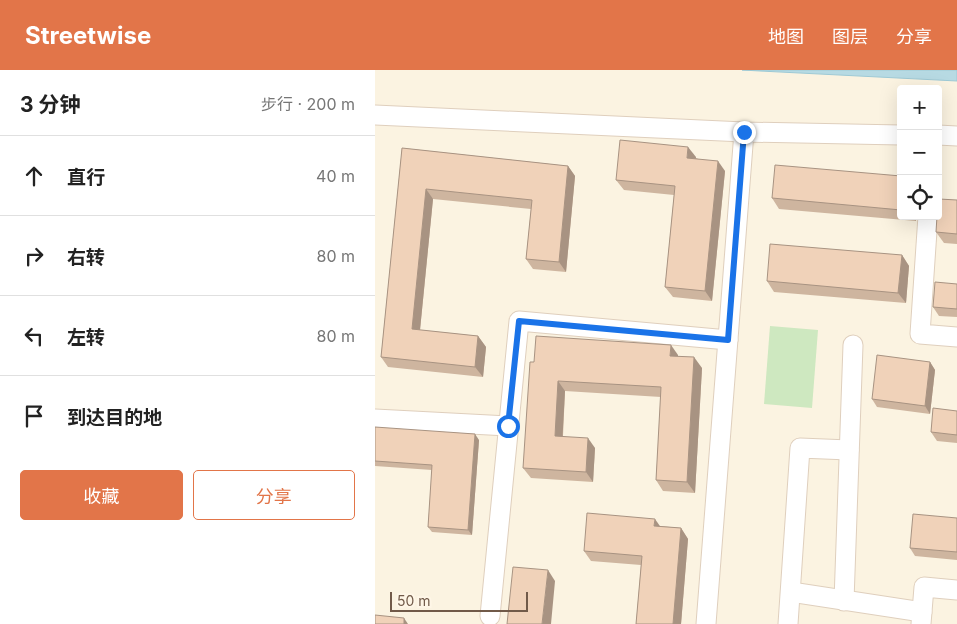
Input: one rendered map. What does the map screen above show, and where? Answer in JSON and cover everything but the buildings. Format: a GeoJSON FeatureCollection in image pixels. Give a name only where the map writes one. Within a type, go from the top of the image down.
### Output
{"type":"FeatureCollection","features":[{"type":"Feature","properties":{"kind":"street"},"geometry":{"type":"LineString","coordinates":[[375,115],[744,132],[897,135]]}},
{"type":"Feature","properties":{"kind":"street"},"geometry":{"type":"LineString","coordinates":[[706,624],[744,132]]}},
{"type":"Feature","properties":{"kind":"street"},"geometry":{"type":"LineString","coordinates":[[942,135],[957,136]]}},
{"type":"Feature","properties":{"kind":"street"},"geometry":{"type":"LineString","coordinates":[[927,220],[920,334],[957,337]]}},
{"type":"Feature","properties":{"kind":"street"},"geometry":{"type":"LineString","coordinates":[[490,616],[519,321],[728,340]]}},
{"type":"Feature","properties":{"kind":"street"},"geometry":{"type":"LineString","coordinates":[[844,601],[853,345]]}},
{"type":"Feature","properties":{"kind":"street"},"geometry":{"type":"LineString","coordinates":[[375,419],[508,426]]}},
{"type":"Feature","properties":{"kind":"street"},"geometry":{"type":"LineString","coordinates":[[788,624],[800,448],[849,450]]}},
{"type":"Feature","properties":{"kind":"street"},"geometry":{"type":"LineString","coordinates":[[791,592],[922,618],[924,587],[957,590]]}},
{"type":"Feature","properties":{"kind":"green space"},"geometry":{"type":"Polygon","coordinates":[[[770,326],[818,330],[812,408],[764,404],[770,326]]]}},
{"type":"Feature","properties":{"kind":"water"},"geometry":{"type":"Polygon","coordinates":[[[742,70],[957,70],[957,81],[760,71],[742,70]]]}},
{"type":"Feature","properties":{"kind":"route"},"geometry":{"type":"LineString","coordinates":[[508,426],[519,321],[728,340],[744,132]]}}]}
